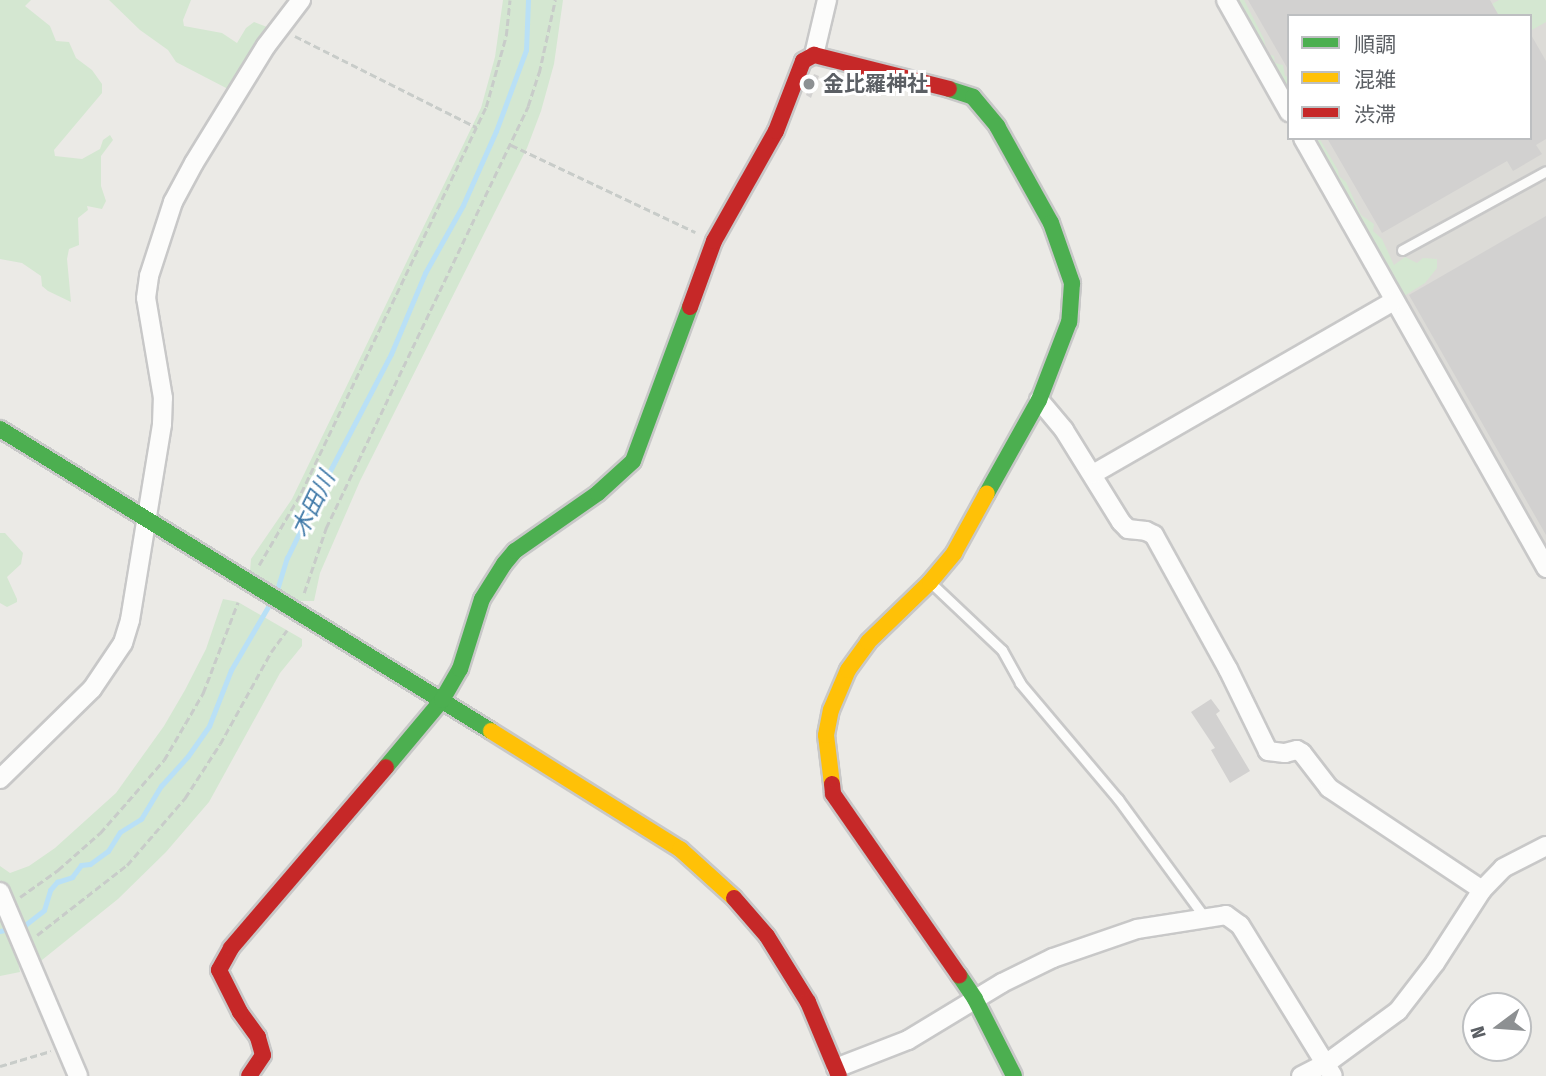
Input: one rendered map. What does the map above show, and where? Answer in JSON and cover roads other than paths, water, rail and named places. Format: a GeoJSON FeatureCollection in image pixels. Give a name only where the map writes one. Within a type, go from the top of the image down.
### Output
{"type":"FeatureCollection","features":[{"type":"Feature","properties":{"kind":"street"},"geometry":{"type":"LineString","coordinates":[[0,779],[92,690],[114,661],[130,620],[163,411],[161,378],[146,298],[149,276],[179,192],[220,119],[301,0]]}},
{"type":"Feature","properties":{"kind":"street"},"geometry":{"type":"LineString","coordinates":[[814,55],[827,0]]}},
{"type":"Feature","properties":{"kind":"street"},"geometry":{"type":"LineString","coordinates":[[1226,0],[1287,108]]}},
{"type":"Feature","properties":{"kind":"street"},"geometry":{"type":"LineString","coordinates":[[249,1076],[263,1055],[258,1037],[240,1012],[219,970],[231,948],[302,868],[442,699],[460,669],[482,599],[504,564],[515,551],[598,493],[633,461],[714,241],[776,131],[803,61],[814,55],[966,94],[979,103],[997,126],[1051,223],[1072,283],[1069,322],[1039,400],[954,553],[930,582],[868,642],[848,670],[831,710],[826,735],[833,794],[975,999],[1014,1076]]}},
{"type":"Feature","properties":{"kind":"street"},"geometry":{"type":"LineString","coordinates":[[1304,140],[1546,568]]}},
{"type":"Feature","properties":{"kind":"street"},"geometry":{"type":"LineString","coordinates":[[1093,474],[1394,301]]}},
{"type":"Feature","properties":{"kind":"street"},"geometry":{"type":"LineString","coordinates":[[1039,400],[1093,474],[1121,522],[1128,529],[1154,535],[1228,669],[1268,751],[1285,753],[1297,750],[1302,753],[1329,788],[1482,890]]}},
{"type":"Feature","properties":{"kind":"street"},"geometry":{"type":"LineString","coordinates":[[0,429],[251,586],[442,699],[654,831],[711,875],[767,936],[807,1002],[837,1072],[908,1041],[975,999],[1053,957],[1137,929],[1226,915],[1240,925],[1330,1070]]}},
{"type":"Feature","properties":{"kind":"street"},"geometry":{"type":"LineString","coordinates":[[1301,1076],[1330,1070],[1398,1011],[1435,963],[1482,890],[1503,868],[1546,846]]}},
{"type":"Feature","properties":{"kind":"street"},"geometry":{"type":"LineString","coordinates":[[12,919],[78,1076]]}},
{"type":"Feature","properties":{"kind":"lane"},"geometry":{"type":"LineString","coordinates":[[1402,250],[1546,171]]}},
{"type":"Feature","properties":{"kind":"lane"},"geometry":{"type":"LineString","coordinates":[[930,582],[1002,650],[1020,682],[1118,799],[1205,918]]}},
{"type":"Feature","properties":{"kind":"waterway","name":"木田川"},"geometry":{"type":"LineString","coordinates":[[276,593],[287,558],[391,354],[425,273],[463,205],[496,131],[526,50],[528,0]]}},
{"type":"Feature","properties":{"kind":"waterway","name":"木田川"},"geometry":{"type":"LineString","coordinates":[[0,931],[25,925],[44,910],[50,890],[57,882],[72,877],[81,865],[90,864],[108,851],[120,832],[141,819],[161,786],[188,756],[209,726],[231,670],[269,605]]}},
{"type":"Feature","properties":{"kind":"place","name":"金比羅神社"},"geometry":{"type":"Point","coordinates":[809,84]}}]}
